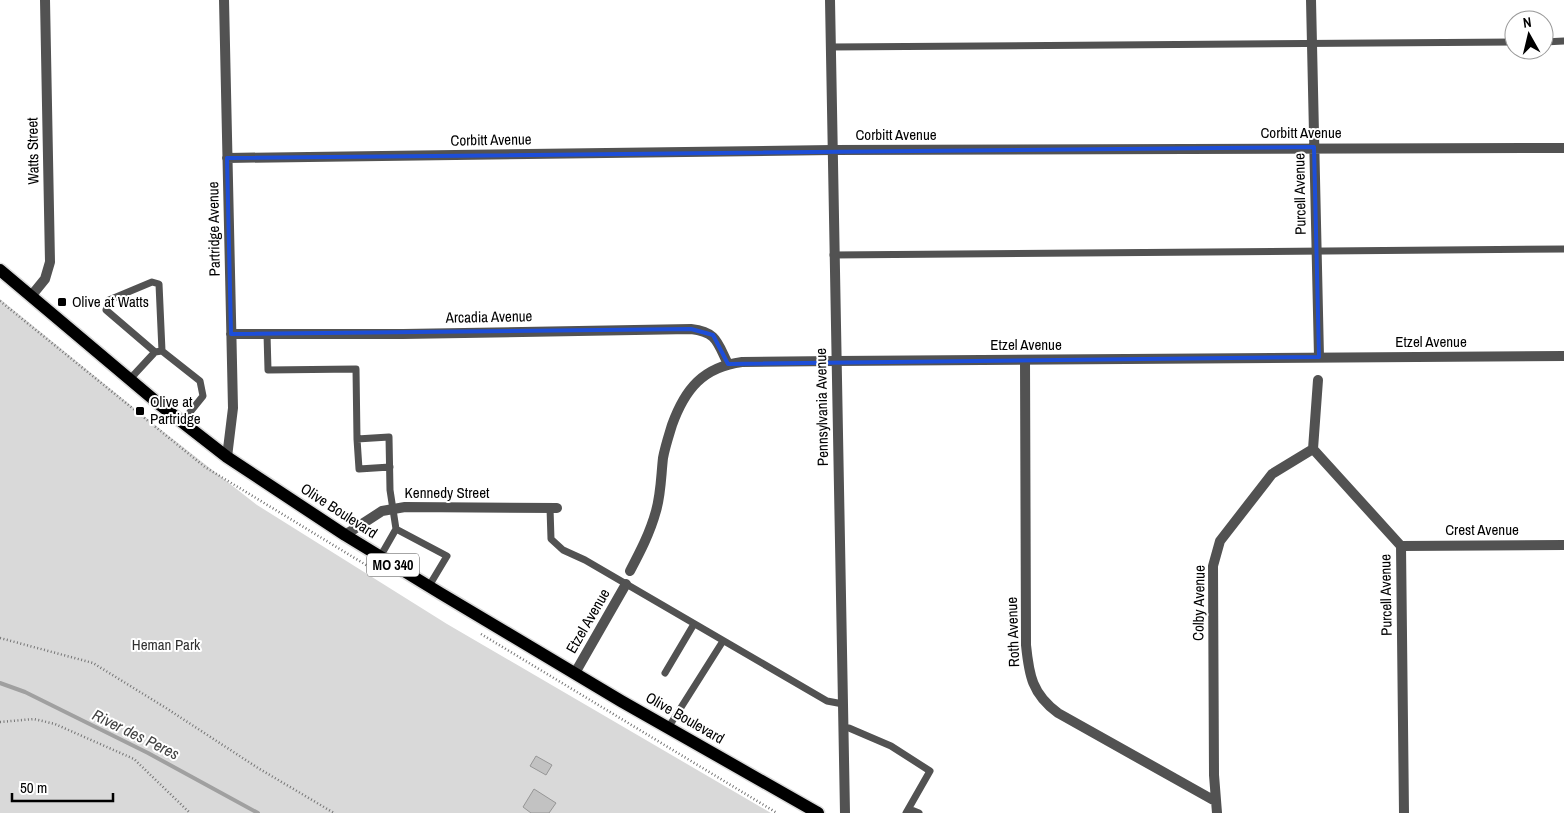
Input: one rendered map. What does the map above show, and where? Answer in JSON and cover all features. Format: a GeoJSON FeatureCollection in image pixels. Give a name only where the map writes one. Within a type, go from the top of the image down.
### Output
{"type":"FeatureCollection","features":[{"type":"Feature","properties":{"kind":"main road","name":"Olive Boulevard"},"geometry":{"type":"LineString","coordinates":[[0,270],[182,422],[227,457],[344,535],[668,728],[818,813]]}},
{"type":"Feature","properties":{"kind":"street","name":"Watts Street"},"geometry":{"type":"LineString","coordinates":[[32,295],[45,279],[50,262],[45,0]]}},
{"type":"Feature","properties":{"kind":"street","name":"Partridge Avenue"},"geometry":{"type":"LineString","coordinates":[[224,0],[233,408],[227,457]]}},
{"type":"Feature","properties":{"kind":"street","name":"Pennsylvania Avenue"},"geometry":{"type":"LineString","coordinates":[[830,0],[845,813]]}},
{"type":"Feature","properties":{"kind":"street","name":"Purcell Avenue"},"geometry":{"type":"LineString","coordinates":[[1311,0],[1319,357]]}},
{"type":"Feature","properties":{"kind":"street","name":"Corbitt Avenue"},"geometry":{"type":"LineString","coordinates":[[227,158],[832,150],[1314,147],[1564,148]]}},
{"type":"Feature","properties":{"kind":"street","name":"Arcadia Avenue"},"geometry":{"type":"LineString","coordinates":[[231,334],[403,334],[691,329],[703,330],[713,335],[728,364]]}},
{"type":"Feature","properties":{"kind":"street","name":"Etzel Avenue"},"geometry":{"type":"LineString","coordinates":[[630,571],[646,539],[656,510],[663,456],[674,419],[689,390],[705,374],[728,364],[742,362],[836,361],[1564,356]]}},
{"type":"Feature","properties":{"kind":"street","name":"Roth Avenue"},"geometry":{"type":"LineString","coordinates":[[1026,360],[1026,645],[1029,671],[1037,693],[1046,705],[1058,713],[1214,801]]}},
{"type":"Feature","properties":{"kind":"street"},"geometry":{"type":"LineString","coordinates":[[1314,449],[1318,380]]}},
{"type":"Feature","properties":{"kind":"street","name":"Purcell Avenue"},"geometry":{"type":"LineString","coordinates":[[1314,449],[1401,546],[1404,813]]}},
{"type":"Feature","properties":{"kind":"street","name":"Colby Avenue"},"geometry":{"type":"LineString","coordinates":[[1217,813],[1214,801],[1213,566],[1220,541],[1272,474],[1314,449]]}},
{"type":"Feature","properties":{"kind":"street","name":"Kennedy Street"},"geometry":{"type":"LineString","coordinates":[[344,535],[382,511],[405,507],[553,508]]}},
{"type":"Feature","properties":{"kind":"street","name":"Crest Avenue"},"geometry":{"type":"LineString","coordinates":[[1401,546],[1564,545]]}},
{"type":"Feature","properties":{"kind":"street","name":"Etzel Avenue"},"geometry":{"type":"LineString","coordinates":[[575,673],[626,584]]}},
{"type":"Feature","properties":{"kind":"lane"},"geometry":{"type":"LineString","coordinates":[[831,47],[1504,42]]}},
{"type":"Feature","properties":{"kind":"lane"},"geometry":{"type":"LineString","coordinates":[[834,255],[1564,249]]}},
{"type":"Feature","properties":{"kind":"lane"},"geometry":{"type":"LineString","coordinates":[[130,379],[158,352],[159,284],[152,282],[109,300],[106,310],[158,352],[200,381],[203,396],[182,422]]}},
{"type":"Feature","properties":{"kind":"lane"},"geometry":{"type":"LineString","coordinates":[[267,334],[268,370],[356,369],[358,469],[390,468]]}},
{"type":"Feature","properties":{"kind":"lane"},"geometry":{"type":"LineString","coordinates":[[357,439],[389,437],[390,490],[396,529],[380,557]]}},
{"type":"Feature","properties":{"kind":"lane"},"geometry":{"type":"LineString","coordinates":[[553,508],[551,539],[563,550],[585,560],[827,701],[843,704]]}},
{"type":"Feature","properties":{"kind":"lane"},"geometry":{"type":"LineString","coordinates":[[396,529],[447,556],[429,586]]}},
{"type":"Feature","properties":{"kind":"lane"},"geometry":{"type":"LineString","coordinates":[[665,673],[694,624]]}},
{"type":"Feature","properties":{"kind":"lane"},"geometry":{"type":"LineString","coordinates":[[668,728],[723,641]]}},
{"type":"Feature","properties":{"kind":"lane"},"geometry":{"type":"LineString","coordinates":[[844,728],[850,728],[890,746],[930,771],[907,811],[919,813]]}},
{"type":"Feature","properties":{"kind":"path"},"geometry":{"type":"LineString","coordinates":[[0,638],[93,663],[258,768],[334,813]]}},
{"type":"Feature","properties":{"kind":"path"},"geometry":{"type":"LineString","coordinates":[[0,722],[34,719],[55,724],[134,759],[190,813]]}},
{"type":"Feature","properties":{"kind":"highlighted area"},"geometry":{"type":"Polygon","coordinates":[[[1314,147],[1319,357],[728,364],[713,335],[691,329],[231,334],[227,158],[1314,147]]]}},
{"type":"Feature","properties":{"kind":"green space","name":"Heman Park"},"geometry":{"type":"Polygon","coordinates":[[[0,299],[257,505],[447,624],[771,813],[0,813],[0,299]]]}},
{"type":"Feature","properties":{"kind":"building"},"geometry":{"type":"Polygon","coordinates":[[[536,756],[552,765],[546,775],[530,766],[536,756]]]}},
{"type":"Feature","properties":{"kind":"building"},"geometry":{"type":"Polygon","coordinates":[[[534,789],[556,803],[549,813],[531,813],[523,807],[534,789]]]}},
{"type":"Feature","properties":{"kind":"waterway","name":"River des Peres"},"geometry":{"type":"LineString","coordinates":[[0,683],[25,692],[148,753],[258,813]]}},
{"type":"Feature","properties":{"kind":"place","name":"Olive at Watts"},"geometry":{"type":"Point","coordinates":[62,302]}},
{"type":"Feature","properties":{"kind":"place","name":"Olive at Partridge"},"geometry":{"type":"Point","coordinates":[140,411]}}]}
